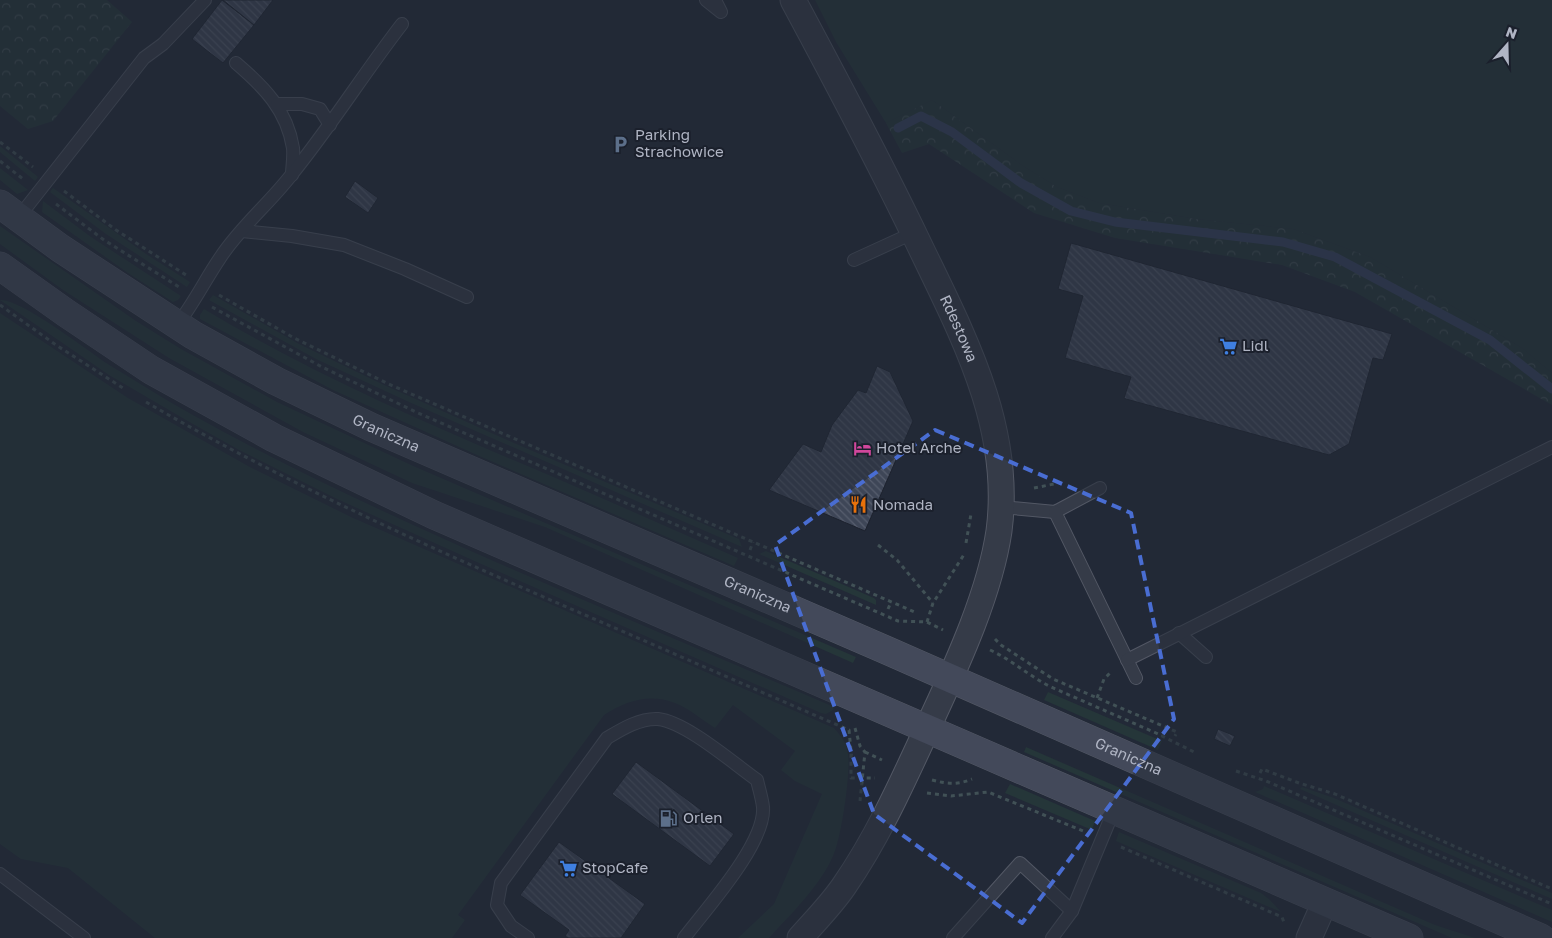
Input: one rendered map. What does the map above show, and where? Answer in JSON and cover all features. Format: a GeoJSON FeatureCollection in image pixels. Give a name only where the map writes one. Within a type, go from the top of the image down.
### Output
{"type":"FeatureCollection","features":[{"type":"Feature","properties":{"kind":"main road","name":"Graniczna"},"geometry":{"type":"LineString","coordinates":[[9,211],[60,248],[177,325],[276,381],[371,427],[1542,938]]}},
{"type":"Feature","properties":{"kind":"main road"},"geometry":{"type":"LineString","coordinates":[[0,266],[151,370],[292,447],[434,515],[1409,938]]}},
{"type":"Feature","properties":{"kind":"street","name":"Rdestowa"},"geometry":{"type":"LineString","coordinates":[[793,0],[866,138],[960,331],[984,391],[996,438],[1000,465],[1001,506],[999,529],[989,574],[966,640],[927,729],[868,848],[842,889],[800,938]]}},
{"type":"Feature","properties":{"kind":"street"},"geometry":{"type":"LineString","coordinates":[[1309,938],[1325,902]]}},
{"type":"Feature","properties":{"kind":"lane"},"geometry":{"type":"LineString","coordinates":[[9,211],[48,180],[144,58],[163,44],[205,0]]}},
{"type":"Feature","properties":{"kind":"lane"},"geometry":{"type":"LineString","coordinates":[[706,0],[720,12],[715,0]]}},
{"type":"Feature","properties":{"kind":"lane"},"geometry":{"type":"LineString","coordinates":[[177,325],[221,257],[292,175],[330,125],[376,57],[402,24]]}},
{"type":"Feature","properties":{"kind":"lane"},"geometry":{"type":"LineString","coordinates":[[236,63],[258,82],[277,104],[293,149],[292,175]]}},
{"type":"Feature","properties":{"kind":"lane"},"geometry":{"type":"LineString","coordinates":[[277,104],[302,104],[320,109],[330,125]]}},
{"type":"Feature","properties":{"kind":"lane"},"geometry":{"type":"LineString","coordinates":[[242,231],[292,236],[344,245],[405,269],[467,297]]}},
{"type":"Feature","properties":{"kind":"lane"},"geometry":{"type":"LineString","coordinates":[[854,260],[913,234]]}},
{"type":"Feature","properties":{"kind":"lane"},"geometry":{"type":"LineString","coordinates":[[1127,660],[1552,447]]}},
{"type":"Feature","properties":{"kind":"lane"},"geometry":{"type":"LineString","coordinates":[[1001,506],[1055,512],[1100,488]]}},
{"type":"Feature","properties":{"kind":"lane"},"geometry":{"type":"LineString","coordinates":[[1055,512],[1136,678]]}},
{"type":"Feature","properties":{"kind":"lane"},"geometry":{"type":"LineString","coordinates":[[1179,633],[1206,657]]}},
{"type":"Feature","properties":{"kind":"lane"},"geometry":{"type":"LineString","coordinates":[[528,938],[511,926],[497,905],[501,883],[607,738],[631,724],[657,719],[682,726],[757,780],[763,808],[758,834],[749,853],[684,938]]}},
{"type":"Feature","properties":{"kind":"lane"},"geometry":{"type":"LineString","coordinates":[[1052,938],[1072,911],[1114,810]]}},
{"type":"Feature","properties":{"kind":"lane"},"geometry":{"type":"LineString","coordinates":[[954,938],[1020,863],[1072,911]]}},
{"type":"Feature","properties":{"kind":"lane"},"geometry":{"type":"LineString","coordinates":[[0,874],[84,938]]}},
{"type":"Feature","properties":{"kind":"path"},"geometry":{"type":"LineString","coordinates":[[0,142],[116,230],[204,286],[294,338],[393,386],[916,613]]}},
{"type":"Feature","properties":{"kind":"path"},"geometry":{"type":"LineString","coordinates":[[0,161],[23,180]]}},
{"type":"Feature","properties":{"kind":"path"},"geometry":{"type":"LineString","coordinates":[[54,203],[104,240],[184,291]]}},
{"type":"Feature","properties":{"kind":"path"},"geometry":{"type":"LineString","coordinates":[[207,304],[306,359],[426,417],[898,621],[928,622],[941,629]]}},
{"type":"Feature","properties":{"kind":"path"},"geometry":{"type":"LineString","coordinates":[[1032,488],[1054,484]]}},
{"type":"Feature","properties":{"kind":"path"},"geometry":{"type":"LineString","coordinates":[[966,543],[972,507]]}},
{"type":"Feature","properties":{"kind":"path"},"geometry":{"type":"LineString","coordinates":[[750,550],[753,542]]}},
{"type":"Feature","properties":{"kind":"path"},"geometry":{"type":"LineString","coordinates":[[928,622],[933,603],[972,543]]}},
{"type":"Feature","properties":{"kind":"path"},"geometry":{"type":"LineString","coordinates":[[878,545],[897,560],[933,603]]}},
{"type":"Feature","properties":{"kind":"path"},"geometry":{"type":"LineString","coordinates":[[888,609],[891,602]]}},
{"type":"Feature","properties":{"kind":"path"},"geometry":{"type":"LineString","coordinates":[[994,636],[1001,645],[1044,674],[1177,732],[1175,736]]}},
{"type":"Feature","properties":{"kind":"path"},"geometry":{"type":"LineString","coordinates":[[993,651],[1012,661],[1046,685],[1156,733],[1195,753]]}},
{"type":"Feature","properties":{"kind":"path"},"geometry":{"type":"LineString","coordinates":[[1097,698],[1104,679],[1111,673]]}},
{"type":"Feature","properties":{"kind":"path"},"geometry":{"type":"LineString","coordinates":[[855,726],[860,746],[865,752],[881,759]]}},
{"type":"Feature","properties":{"kind":"path"},"geometry":{"type":"LineString","coordinates":[[860,808],[865,752]]}},
{"type":"Feature","properties":{"kind":"path"},"geometry":{"type":"LineString","coordinates":[[1260,773],[1262,769],[1335,794],[1552,889]]}},
{"type":"Feature","properties":{"kind":"path"},"geometry":{"type":"LineString","coordinates":[[1233,770],[1266,781],[1552,904]]}},
{"type":"Feature","properties":{"kind":"path"},"geometry":{"type":"LineString","coordinates":[[928,779],[947,784],[962,783],[976,778]]}},
{"type":"Feature","properties":{"kind":"highlighted area"},"geometry":{"type":"Polygon","coordinates":[[[935,430],[1131,513],[1174,719],[1022,923],[874,814],[775,545],[935,430]]]}},
{"type":"Feature","properties":{"kind":"green space"},"geometry":{"type":"Polygon","coordinates":[[[0,0],[107,0],[132,22],[53,121],[28,129],[0,106],[0,0]]]}},
{"type":"Feature","properties":{"kind":"green space"},"geometry":{"type":"Polygon","coordinates":[[[815,0],[1552,0],[1552,373],[1522,348],[1370,257],[1293,229],[1196,219],[1099,203],[1057,187],[1023,166],[932,100],[886,123],[836,42],[815,0]]]}},
{"type":"Feature","properties":{"kind":"green space"},"geometry":{"type":"Polygon","coordinates":[[[932,100],[1023,166],[1057,187],[1099,203],[1196,219],[1293,229],[1370,257],[1522,348],[1552,373],[1552,405],[1355,292],[1282,265],[1115,238],[1034,213],[929,144],[902,153],[886,123],[932,100]]]}},
{"type":"Feature","properties":{"kind":"green space"},"geometry":{"type":"Polygon","coordinates":[[[0,146],[38,177],[35,181],[0,152],[0,146]]]}},
{"type":"Feature","properties":{"kind":"green space"},"geometry":{"type":"Polygon","coordinates":[[[0,168],[28,190],[17,194],[0,180],[0,168]]]}},
{"type":"Feature","properties":{"kind":"green space"},"geometry":{"type":"Polygon","coordinates":[[[53,188],[146,254],[190,282],[187,287],[106,234],[50,192],[53,188]]]}},
{"type":"Feature","properties":{"kind":"green space"},"geometry":{"type":"Polygon","coordinates":[[[43,201],[91,237],[181,296],[173,302],[128,273],[42,212],[43,201]]]}},
{"type":"Feature","properties":{"kind":"green space"},"geometry":{"type":"Polygon","coordinates":[[[0,226],[136,321],[181,349],[277,402],[411,465],[856,657],[853,663],[545,527],[412,483],[303,432],[169,358],[63,290],[0,244],[0,226]]]}},
{"type":"Feature","properties":{"kind":"green space"},"geometry":{"type":"Polygon","coordinates":[[[213,295],[299,344],[382,384],[514,443],[739,539],[742,547],[409,402],[316,359],[209,300],[213,295]]]}},
{"type":"Feature","properties":{"kind":"green space"},"geometry":{"type":"Polygon","coordinates":[[[0,300],[24,308],[56,327],[111,366],[171,402],[229,435],[305,474],[498,563],[834,707],[833,710],[826,714],[821,713],[337,499],[239,450],[109,375],[0,300]]]}},
{"type":"Feature","properties":{"kind":"green space"},"geometry":{"type":"Polygon","coordinates":[[[204,309],[292,358],[382,402],[738,558],[734,566],[477,455],[333,390],[200,319],[204,309]]]}},
{"type":"Feature","properties":{"kind":"green space"},"geometry":{"type":"Polygon","coordinates":[[[0,313],[128,398],[248,466],[351,517],[834,728],[846,746],[848,754],[847,790],[836,848],[821,878],[769,938],[738,938],[774,904],[822,794],[795,781],[781,770],[795,751],[733,705],[715,728],[680,705],[656,699],[629,702],[604,715],[458,915],[465,920],[452,938],[155,938],[68,868],[21,859],[0,844],[0,313]]]}},
{"type":"Feature","properties":{"kind":"green space"},"geometry":{"type":"Polygon","coordinates":[[[766,551],[874,598],[876,605],[759,554],[766,551]]]}},
{"type":"Feature","properties":{"kind":"green space"},"geometry":{"type":"Polygon","coordinates":[[[1048,692],[1162,741],[1158,750],[1044,700],[1048,692]]]}},
{"type":"Feature","properties":{"kind":"green space"},"geometry":{"type":"Polygon","coordinates":[[[1026,747],[1435,925],[1475,938],[1452,938],[1024,752],[1026,747]]]}},
{"type":"Feature","properties":{"kind":"green space"},"geometry":{"type":"Polygon","coordinates":[[[1010,784],[1095,821],[1092,830],[1005,793],[1010,784]]]}},
{"type":"Feature","properties":{"kind":"green space"},"geometry":{"type":"Polygon","coordinates":[[[1264,786],[1552,910],[1552,922],[1255,792],[1263,789],[1264,786]]]}},
{"type":"Feature","properties":{"kind":"green space"},"geometry":{"type":"Polygon","coordinates":[[[1302,787],[1334,798],[1552,893],[1552,899],[1300,789],[1302,787]]]}},
{"type":"Feature","properties":{"kind":"green space"},"geometry":{"type":"Polygon","coordinates":[[[1119,832],[1261,893],[1281,912],[1116,841],[1119,832]]]}},
{"type":"Feature","properties":{"kind":"building"},"geometry":{"type":"Polygon","coordinates":[[[222,0],[254,25],[223,63],[192,39],[222,0]]]}},
{"type":"Feature","properties":{"kind":"building"},"geometry":{"type":"Polygon","coordinates":[[[223,0],[273,0],[254,25],[223,0]]]}},
{"type":"Feature","properties":{"kind":"building"},"geometry":{"type":"Polygon","coordinates":[[[355,181],[378,198],[368,213],[345,197],[355,181]]]}},
{"type":"Feature","properties":{"kind":"building","name":"Lidl"},"geometry":{"type":"Polygon","coordinates":[[[1071,243],[1392,334],[1383,360],[1373,358],[1349,444],[1329,455],[1126,399],[1124,398],[1131,377],[1065,358],[1083,296],[1058,289],[1071,243]]]}},
{"type":"Feature","properties":{"kind":"building","name":"Hotel Arche"},"geometry":{"type":"Polygon","coordinates":[[[877,366],[890,372],[913,421],[865,531],[769,490],[803,444],[821,452],[832,425],[858,390],[866,393],[877,366]]]}},
{"type":"Feature","properties":{"kind":"building"},"geometry":{"type":"Polygon","coordinates":[[[1218,729],[1235,736],[1230,746],[1214,739],[1218,729]]]}},
{"type":"Feature","properties":{"kind":"building"},"geometry":{"type":"Polygon","coordinates":[[[636,762],[734,834],[710,866],[612,794],[636,762]]]}},
{"type":"Feature","properties":{"kind":"building","name":"StopCafe"},"geometry":{"type":"Polygon","coordinates":[[[559,842],[645,904],[621,938],[568,938],[565,936],[569,930],[520,895],[559,842]]]}},
{"type":"Feature","properties":{"kind":"waterway"},"geometry":{"type":"LineString","coordinates":[[898,128],[921,116],[952,132],[1021,183],[1071,211],[1115,222],[1283,242],[1335,257],[1490,340],[1552,389]]}},
{"type":"Feature","properties":{"kind":"place","name":"Parking Strachowice"},"geometry":{"type":"Point","coordinates":[621,144]}},
{"type":"Feature","properties":{"kind":"place","name":"Lidl"},"geometry":{"type":"Point","coordinates":[1228,346]}},
{"type":"Feature","properties":{"kind":"place","name":"Hotel Arche"},"geometry":{"type":"Point","coordinates":[862,448]}},
{"type":"Feature","properties":{"kind":"place","name":"Nomada"},"geometry":{"type":"Point","coordinates":[859,505]}},
{"type":"Feature","properties":{"kind":"place","name":"Orlen"},"geometry":{"type":"Point","coordinates":[669,818]}},
{"type":"Feature","properties":{"kind":"place","name":"StopCafe"},"geometry":{"type":"Point","coordinates":[568,868]}}]}
